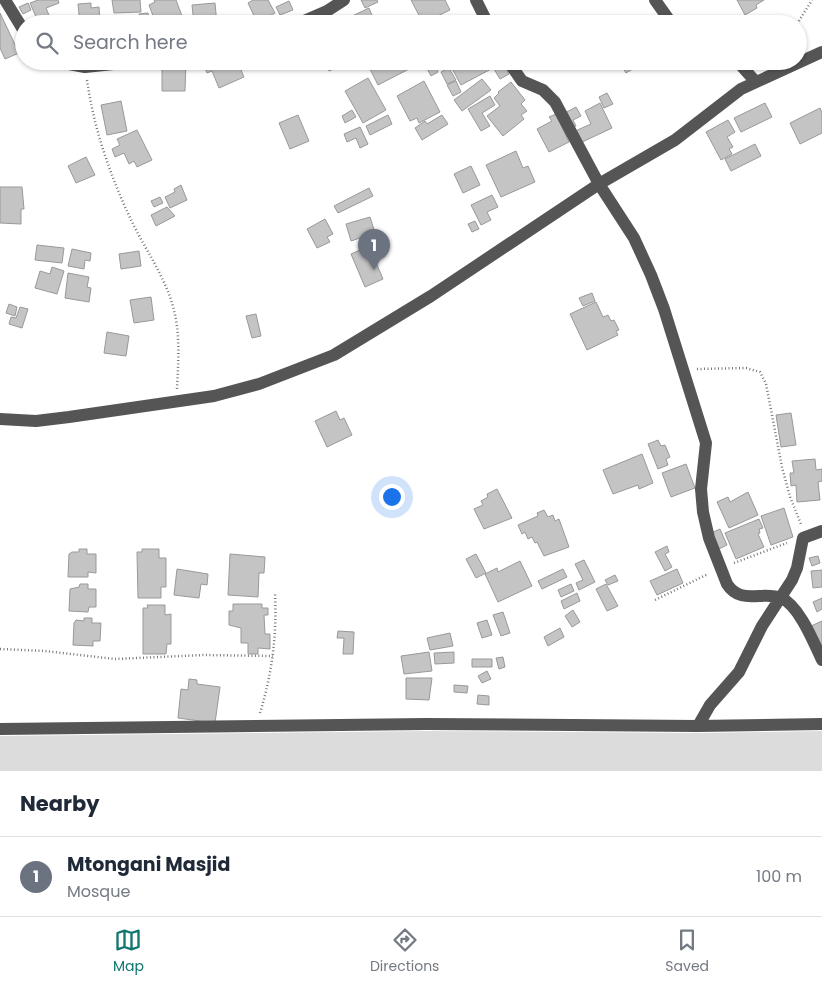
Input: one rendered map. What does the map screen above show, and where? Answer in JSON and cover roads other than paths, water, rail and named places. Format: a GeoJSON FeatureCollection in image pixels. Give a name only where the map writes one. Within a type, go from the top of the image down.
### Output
{"type":"FeatureCollection","features":[{"type":"Feature","properties":{"kind":"street"},"geometry":{"type":"LineString","coordinates":[[5,0],[15,16]]}},
{"type":"Feature","properties":{"kind":"street"},"geometry":{"type":"LineString","coordinates":[[318,15],[344,0]]}},
{"type":"Feature","properties":{"kind":"street"},"geometry":{"type":"LineString","coordinates":[[476,0],[484,15]]}},
{"type":"Feature","properties":{"kind":"street"},"geometry":{"type":"LineString","coordinates":[[655,0],[666,15]]}},
{"type":"Feature","properties":{"kind":"street"},"geometry":{"type":"LineString","coordinates":[[807,58],[822,52]]}},
{"type":"Feature","properties":{"kind":"street"},"geometry":{"type":"LineString","coordinates":[[514,70],[522,81],[543,90],[555,102],[599,184],[634,238],[664,309],[706,443],[701,489],[703,512],[709,538],[720,569],[731,590],[736,594],[745,597],[781,597],[795,610],[822,660]]}},
{"type":"Feature","properties":{"kind":"street"},"geometry":{"type":"LineString","coordinates":[[745,70],[755,81]]}},
{"type":"Feature","properties":{"kind":"street"},"geometry":{"type":"LineString","coordinates":[[0,419],[36,421],[176,403],[214,396],[259,384],[334,355],[431,296],[599,184],[675,140],[734,94],[755,81],[780,70]]}},
{"type":"Feature","properties":{"kind":"street"},"geometry":{"type":"LineString","coordinates":[[698,726],[710,706],[739,672],[762,626],[797,568],[805,537],[822,532]]}},
{"type":"Feature","properties":{"kind":"street"},"geometry":{"type":"LineString","coordinates":[[0,729],[426,724],[698,726],[822,724]]}},
{"type":"Feature","properties":{"kind":"place","name":"Mtongani Masjid"},"geometry":{"type":"Point","coordinates":[374,270]}}]}
